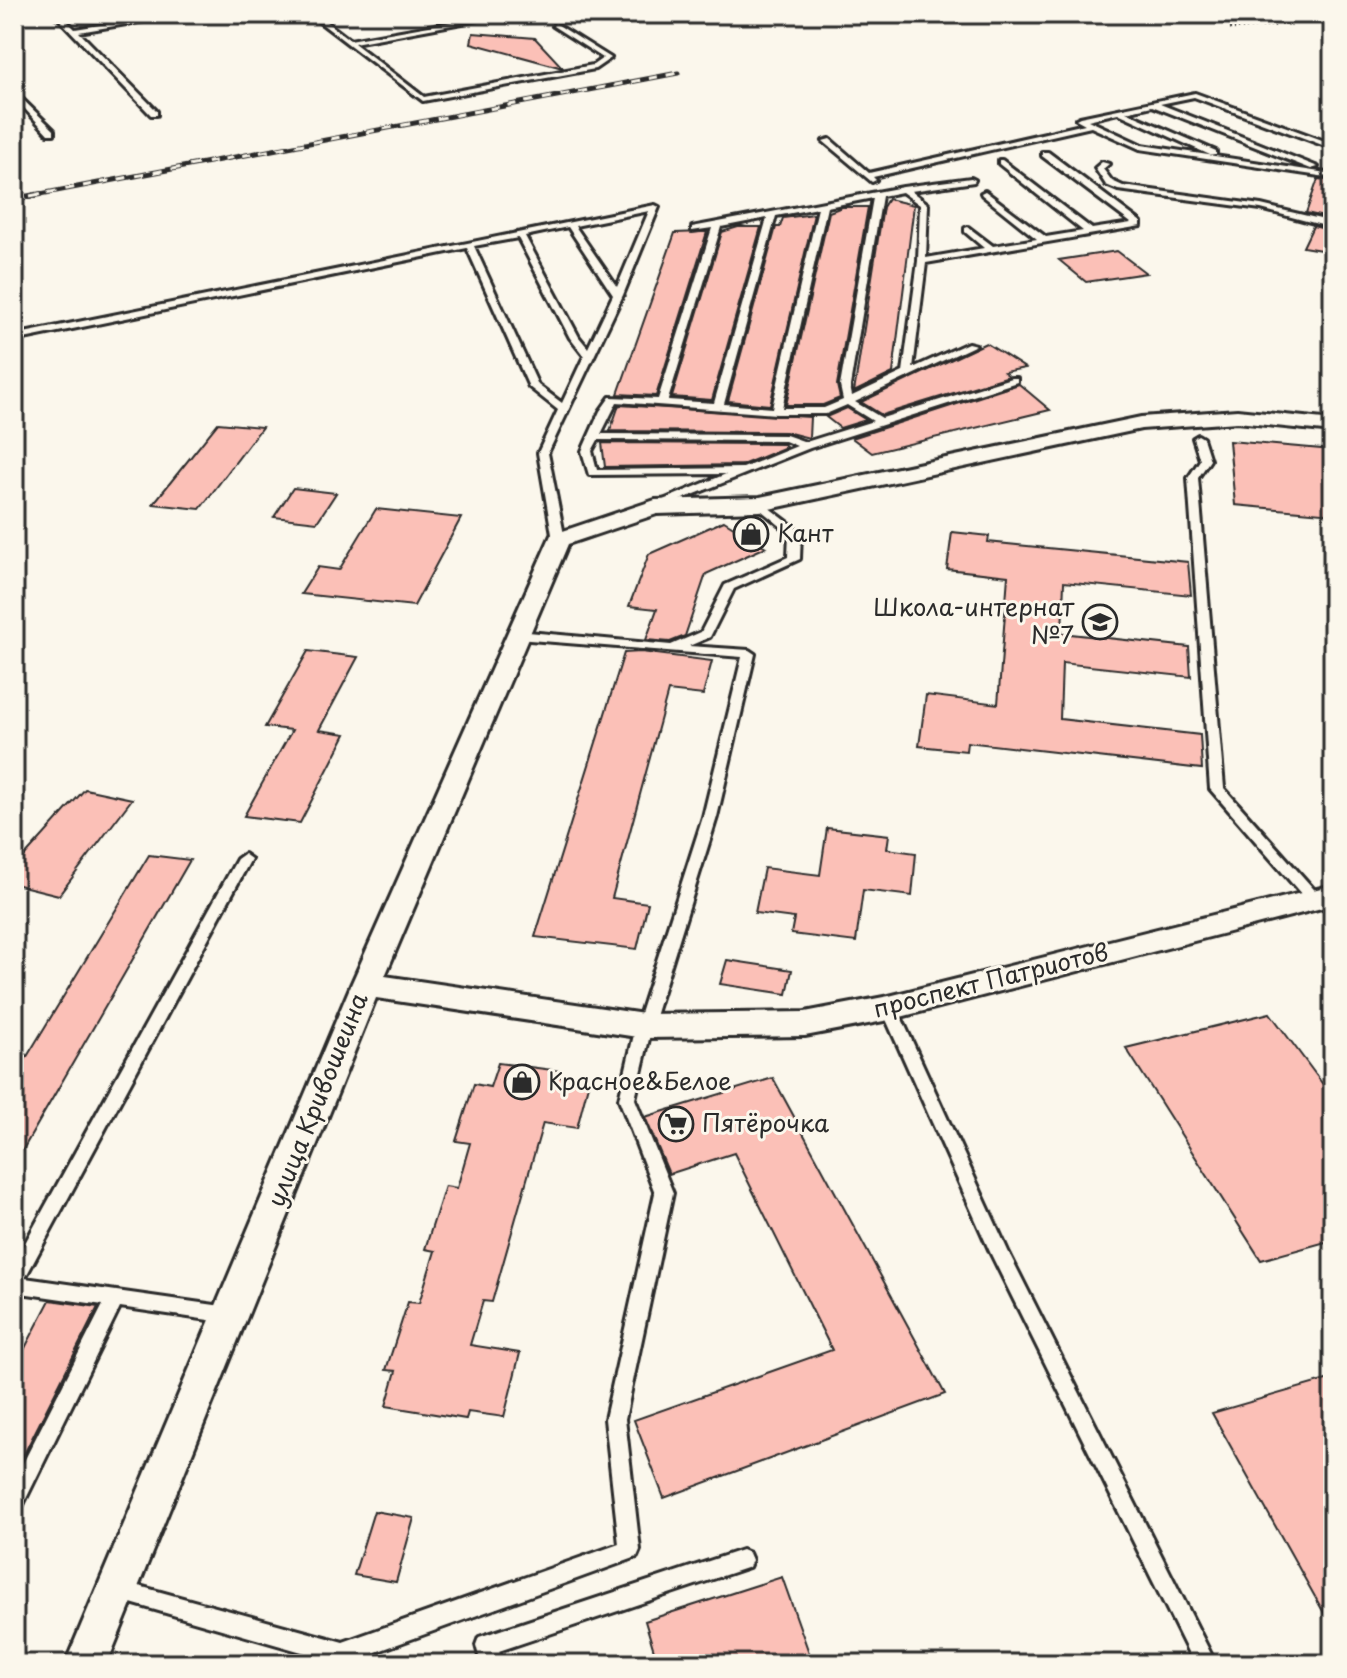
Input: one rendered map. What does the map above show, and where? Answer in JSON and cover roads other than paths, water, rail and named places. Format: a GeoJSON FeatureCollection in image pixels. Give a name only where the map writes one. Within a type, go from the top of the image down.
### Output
{"type":"FeatureCollection","features":[{"type":"Feature","properties":{"kind":"street"},"geometry":{"type":"LineString","coordinates":[[559,540],[655,507],[760,504],[1141,423],[1204,414],[1275,415],[1333,426]]}},
{"type":"Feature","properties":{"kind":"street","name":"улица Кривошеина"},"geometry":{"type":"LineString","coordinates":[[86,1664],[366,985],[559,540]]}},
{"type":"Feature","properties":{"kind":"street","name":"проспект Патриотов"},"geometry":{"type":"LineString","coordinates":[[366,985],[644,1026],[805,1024],[889,1008],[1324,898]]}},
{"type":"Feature","properties":{"kind":"lane"},"geometry":{"type":"LineString","coordinates":[[53,14],[74,31],[154,113]]}},
{"type":"Feature","properties":{"kind":"lane"},"geometry":{"type":"LineString","coordinates":[[74,31],[183,14]]}},
{"type":"Feature","properties":{"kind":"lane"},"geometry":{"type":"LineString","coordinates":[[312,14],[423,99],[595,67],[608,58],[555,25]]}},
{"type":"Feature","properties":{"kind":"lane"},"geometry":{"type":"LineString","coordinates":[[347,42],[503,14]]}},
{"type":"Feature","properties":{"kind":"lane"},"geometry":{"type":"LineString","coordinates":[[1285,14],[1333,20]]}},
{"type":"Feature","properties":{"kind":"lane"},"geometry":{"type":"LineString","coordinates":[[14,93],[51,132]]}},
{"type":"Feature","properties":{"kind":"lane"},"geometry":{"type":"LineString","coordinates":[[1333,147],[1195,95],[1080,119],[1140,147],[1333,175]]}},
{"type":"Feature","properties":{"kind":"lane"},"geometry":{"type":"LineString","coordinates":[[1153,104],[1333,175]]}},
{"type":"Feature","properties":{"kind":"lane"},"geometry":{"type":"LineString","coordinates":[[1119,111],[1231,161]]}},
{"type":"Feature","properties":{"kind":"lane"},"geometry":{"type":"LineString","coordinates":[[867,176],[1090,125]]}},
{"type":"Feature","properties":{"kind":"lane"},"geometry":{"type":"LineString","coordinates":[[827,141],[884,193]]}},
{"type":"Feature","properties":{"kind":"lane"},"geometry":{"type":"LineString","coordinates":[[922,261],[1138,224],[1045,154]]}},
{"type":"Feature","properties":{"kind":"lane"},"geometry":{"type":"LineString","coordinates":[[1002,162],[1090,232]]}},
{"type":"Feature","properties":{"kind":"lane"},"geometry":{"type":"LineString","coordinates":[[1105,164],[1099,168],[1109,183],[1121,188],[1261,207],[1333,225]]}},
{"type":"Feature","properties":{"kind":"lane"},"geometry":{"type":"LineString","coordinates":[[695,229],[903,189],[971,180]]}},
{"type":"Feature","properties":{"kind":"lane"},"geometry":{"type":"LineString","coordinates":[[903,189],[924,204],[922,261],[908,372]]}},
{"type":"Feature","properties":{"kind":"lane"},"geometry":{"type":"LineString","coordinates":[[881,422],[848,402],[845,386],[884,193]]}},
{"type":"Feature","properties":{"kind":"lane"},"geometry":{"type":"LineString","coordinates":[[985,193],[1044,240]]}},
{"type":"Feature","properties":{"kind":"lane"},"geometry":{"type":"LineString","coordinates":[[776,411],[823,204]]}},
{"type":"Feature","properties":{"kind":"lane"},"geometry":{"type":"LineString","coordinates":[[14,338],[655,207],[618,295],[543,453],[559,540]]}},
{"type":"Feature","properties":{"kind":"lane"},"geometry":{"type":"LineString","coordinates":[[718,406],[772,214]]}},
{"type":"Feature","properties":{"kind":"lane"},"geometry":{"type":"LineString","coordinates":[[570,224],[618,295]]}},
{"type":"Feature","properties":{"kind":"lane"},"geometry":{"type":"LineString","coordinates":[[662,402],[718,224]]}},
{"type":"Feature","properties":{"kind":"lane"},"geometry":{"type":"LineString","coordinates":[[968,230],[991,249]]}},
{"type":"Feature","properties":{"kind":"lane"},"geometry":{"type":"LineString","coordinates":[[520,234],[575,338],[589,355]]}},
{"type":"Feature","properties":{"kind":"lane"},"geometry":{"type":"LineString","coordinates":[[469,244],[534,387],[563,409]]}},
{"type":"Feature","properties":{"kind":"lane"},"geometry":{"type":"LineString","coordinates":[[745,471],[593,473],[587,451],[597,437],[605,408],[614,399],[776,411],[826,411],[971,345]]}},
{"type":"Feature","properties":{"kind":"lane"},"geometry":{"type":"LineString","coordinates":[[655,507],[806,446],[1014,380]]}},
{"type":"Feature","properties":{"kind":"lane"},"geometry":{"type":"LineString","coordinates":[[597,437],[786,438],[806,446]]}},
{"type":"Feature","properties":{"kind":"lane"},"geometry":{"type":"LineString","coordinates":[[1198,438],[1205,460],[1193,478],[1217,789],[1324,898]]}},
{"type":"Feature","properties":{"kind":"lane"},"geometry":{"type":"LineString","coordinates":[[673,649],[706,634],[729,587],[794,559],[795,532],[760,504]]}},
{"type":"Feature","properties":{"kind":"lane"},"geometry":{"type":"LineString","coordinates":[[343,1653],[630,1550],[615,1419],[664,1193],[627,1099],[644,1026],[710,817],[749,654],[517,635]]}},
{"type":"Feature","properties":{"kind":"lane"},"geometry":{"type":"LineString","coordinates":[[230,1315],[14,1282],[244,859]]}},
{"type":"Feature","properties":{"kind":"lane"},"geometry":{"type":"LineString","coordinates":[[889,1008],[1000,1254],[1205,1664]]}},
{"type":"Feature","properties":{"kind":"lane"},"geometry":{"type":"LineString","coordinates":[[14,1502],[115,1299]]}},
{"type":"Feature","properties":{"kind":"lane"},"geometry":{"type":"LineString","coordinates":[[492,1664],[487,1645],[742,1560]]}},
{"type":"Feature","properties":{"kind":"lane"},"geometry":{"type":"LineString","coordinates":[[117,1590],[374,1664]]}},
{"type":"Feature","properties":{"kind":"railway"},"geometry":{"type":"LineString","coordinates":[[30,196],[678,73]]}},
{"type":"Feature","properties":{"kind":"railway"},"geometry":{"type":"LineString","coordinates":[[14,199],[41,194]]}},
{"type":"Feature","properties":{"kind":"place","name":"Кант"},"geometry":{"type":"Point","coordinates":[751,534]}},
{"type":"Feature","properties":{"kind":"place","name":"Школа-интернат №7"},"geometry":{"type":"Point","coordinates":[1100,622]}},
{"type":"Feature","properties":{"kind":"place","name":"Красное&Белое"},"geometry":{"type":"Point","coordinates":[522,1082]}},
{"type":"Feature","properties":{"kind":"place","name":"Пятёрочка"},"geometry":{"type":"Point","coordinates":[676,1124]}}]}
